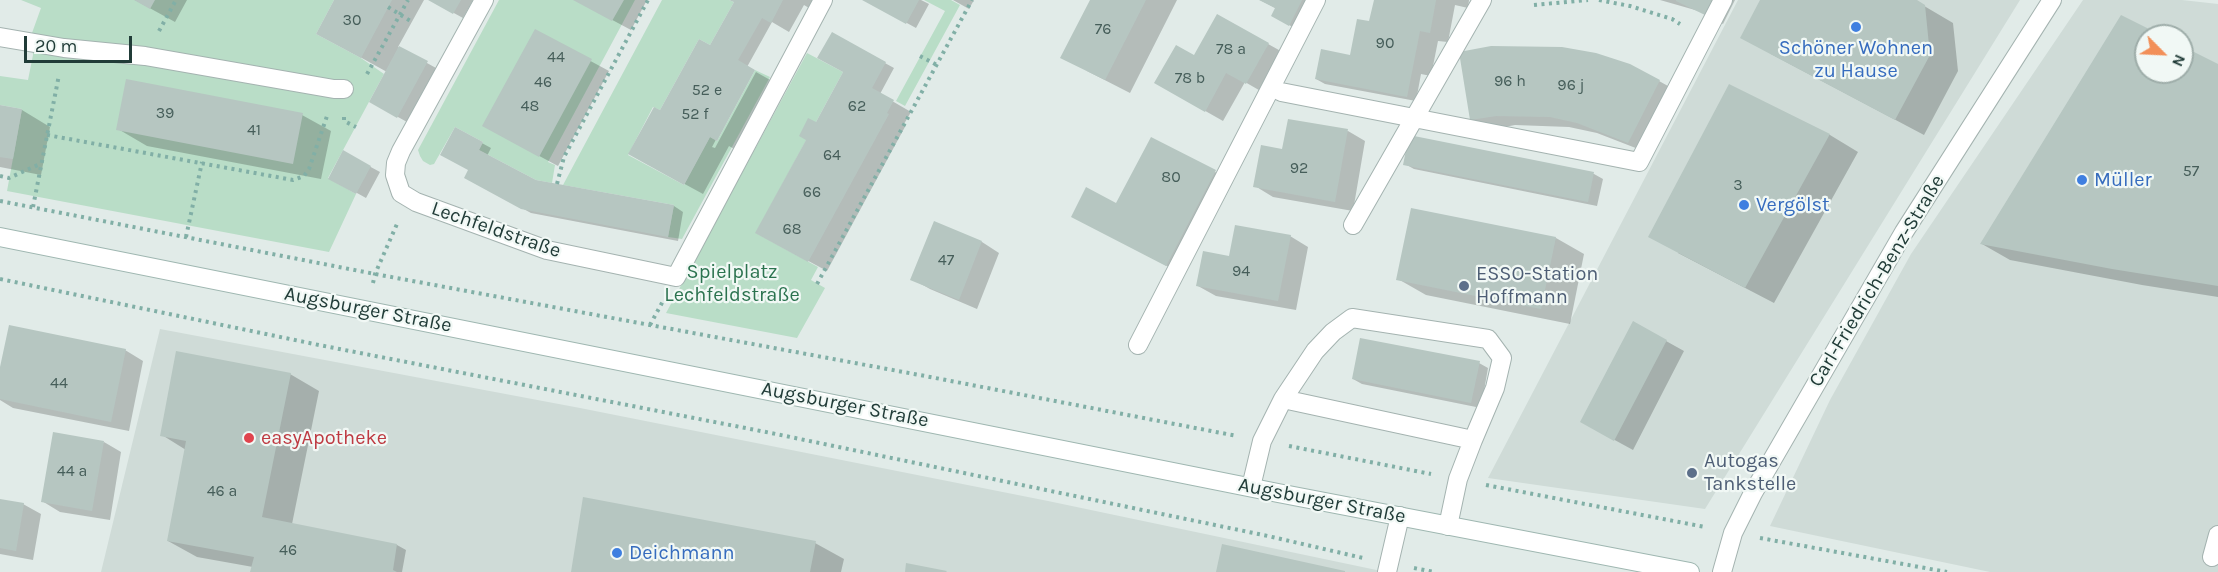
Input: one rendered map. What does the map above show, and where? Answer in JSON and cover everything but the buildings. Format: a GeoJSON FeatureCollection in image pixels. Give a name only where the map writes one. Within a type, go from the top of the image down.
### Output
{"type":"FeatureCollection","features":[{"type":"Feature","properties":{"kind":"main road","name":"Lechfeldstraße"},"geometry":{"type":"LineString","coordinates":[[484,0],[399,157],[395,175],[401,193],[408,198],[547,250],[676,277],[823,0]]}},
{"type":"Feature","properties":{"kind":"main road"},"geometry":{"type":"LineString","coordinates":[[1138,345],[1316,0]]}},
{"type":"Feature","properties":{"kind":"main road"},"geometry":{"type":"LineString","coordinates":[[1353,225],[1482,0]]}},
{"type":"Feature","properties":{"kind":"main road"},"geometry":{"type":"LineString","coordinates":[[1281,92],[1640,162],[1723,0]]}},
{"type":"Feature","properties":{"kind":"main road","name":"Carl-Friedrich-Benz-Straße"},"geometry":{"type":"LineString","coordinates":[[1722,572],[1733,533],[1753,493],[1904,232],[2052,0]]}},
{"type":"Feature","properties":{"kind":"main road"},"geometry":{"type":"LineString","coordinates":[[0,37],[64,48],[145,57],[339,89]]}},
{"type":"Feature","properties":{"kind":"main road","name":"Augsburger Straße"},"geometry":{"type":"LineString","coordinates":[[0,237],[1251,487],[1690,572]]}},
{"type":"Feature","properties":{"kind":"main road"},"geometry":{"type":"LineString","coordinates":[[1251,487],[1262,441],[1283,399],[1316,351],[1333,332],[1352,318],[1488,339],[1502,358],[1496,388],[1458,479],[1448,526]]}},
{"type":"Feature","properties":{"kind":"main road"},"geometry":{"type":"LineString","coordinates":[[1283,399],[1473,440]]}},
{"type":"Feature","properties":{"kind":"main road"},"geometry":{"type":"LineString","coordinates":[[1388,568],[1400,516]]}},
{"type":"Feature","properties":{"kind":"main road"},"geometry":{"type":"LineString","coordinates":[[2212,557],[2218,535]]}},
{"type":"Feature","properties":{"kind":"path"},"geometry":{"type":"LineString","coordinates":[[339,89],[355,85],[364,77],[373,65],[408,0]]}},
{"type":"Feature","properties":{"kind":"path"},"geometry":{"type":"LineString","coordinates":[[557,184],[564,157],[648,0]]}},
{"type":"Feature","properties":{"kind":"path"},"geometry":{"type":"LineString","coordinates":[[817,284],[972,0]]}},
{"type":"Feature","properties":{"kind":"path"},"geometry":{"type":"LineString","coordinates":[[1534,5],[1588,0]]}},
{"type":"Feature","properties":{"kind":"path"},"geometry":{"type":"LineString","coordinates":[[1599,0],[1630,6],[1672,19],[1705,37]]}},
{"type":"Feature","properties":{"kind":"path"},"geometry":{"type":"LineString","coordinates":[[388,6],[412,22]]}},
{"type":"Feature","properties":{"kind":"path"},"geometry":{"type":"LineString","coordinates":[[33,207],[64,48]]}},
{"type":"Feature","properties":{"kind":"path"},"geometry":{"type":"LineString","coordinates":[[920,56],[937,65]]}},
{"type":"Feature","properties":{"kind":"path"},"geometry":{"type":"LineString","coordinates":[[339,89],[344,121],[356,127]]}},
{"type":"Feature","properties":{"kind":"path"},"geometry":{"type":"LineString","coordinates":[[47,135],[293,180],[304,176],[314,161],[339,89]]}},
{"type":"Feature","properties":{"kind":"path"},"geometry":{"type":"LineString","coordinates":[[186,237],[202,162]]}},
{"type":"Feature","properties":{"kind":"path"},"geometry":{"type":"LineString","coordinates":[[0,177],[9,178],[41,164]]}},
{"type":"Feature","properties":{"kind":"path"},"geometry":{"type":"LineString","coordinates":[[367,311],[375,274],[408,198]]}},
{"type":"Feature","properties":{"kind":"path"},"geometry":{"type":"LineString","coordinates":[[0,201],[1947,572]]}},
{"type":"Feature","properties":{"kind":"path"},"geometry":{"type":"LineString","coordinates":[[0,279],[1082,497],[1268,536],[1388,568],[1434,572]]}},
{"type":"Feature","properties":{"kind":"shaded area"},"geometry":{"type":"Polygon","coordinates":[[[1738,0],[2020,0],[1705,509],[1488,478],[1738,0]]]}},
{"type":"Feature","properties":{"kind":"shaded area"},"geometry":{"type":"Polygon","coordinates":[[[2083,0],[2182,0],[2218,4],[2218,572],[1990,572],[1770,526],[1830,400],[1911,254],[2083,0]]]}},
{"type":"Feature","properties":{"kind":"shaded area"},"geometry":{"type":"Polygon","coordinates":[[[160,329],[580,408],[1048,501],[1386,572],[101,572],[160,329]]]}},
{"type":"Feature","properties":{"kind":"green space"},"geometry":{"type":"Polygon","coordinates":[[[21,0],[334,0],[316,34],[361,58],[384,74],[328,178],[356,194],[329,252],[7,191],[22,109],[0,105],[0,76],[28,80],[33,55],[32,33],[41,8],[21,0]]]}},
{"type":"Feature","properties":{"kind":"green space"},"geometry":{"type":"Polygon","coordinates":[[[499,0],[635,0],[548,162],[555,165],[552,183],[536,180],[479,150],[483,142],[455,127],[434,164],[430,165],[423,161],[418,150],[499,0]]]}},
{"type":"Feature","properties":{"kind":"green space"},"geometry":{"type":"Polygon","coordinates":[[[662,0],[729,0],[734,2],[710,45],[699,39],[660,110],[653,107],[628,155],[684,185],[710,137],[717,141],[755,70],[770,77],[682,239],[668,237],[674,205],[563,185],[662,0]]]}},
{"type":"Feature","properties":{"kind":"green space"},"geometry":{"type":"Polygon","coordinates":[[[924,0],[951,0],[960,5],[905,106],[896,101],[945,11],[924,0]]]}},
{"type":"Feature","properties":{"kind":"green space","name":"Spielplatz Lechfeldstraße"},"geometry":{"type":"Polygon","coordinates":[[[807,53],[843,72],[756,233],[818,267],[811,280],[825,288],[797,338],[666,313],[807,53]]]}},
{"type":"Feature","properties":{"kind":"place","name":"Schöner Wohnen zu Hause"},"geometry":{"type":"Point","coordinates":[1856,27]}},
{"type":"Feature","properties":{"kind":"place","name":"Müller"},"geometry":{"type":"Point","coordinates":[2082,180]}},
{"type":"Feature","properties":{"kind":"place","name":"Vergölst"},"geometry":{"type":"Point","coordinates":[1744,205]}},
{"type":"Feature","properties":{"kind":"place","name":"ESSO-Station Hoffmann"},"geometry":{"type":"Point","coordinates":[1464,286]}},
{"type":"Feature","properties":{"kind":"place","name":"easyApotheke"},"geometry":{"type":"Point","coordinates":[249,438]}},
{"type":"Feature","properties":{"kind":"place","name":"Autogas Tankstelle"},"geometry":{"type":"Point","coordinates":[1692,473]}},
{"type":"Feature","properties":{"kind":"place","name":"Deichmann"},"geometry":{"type":"Point","coordinates":[617,553]}}]}
